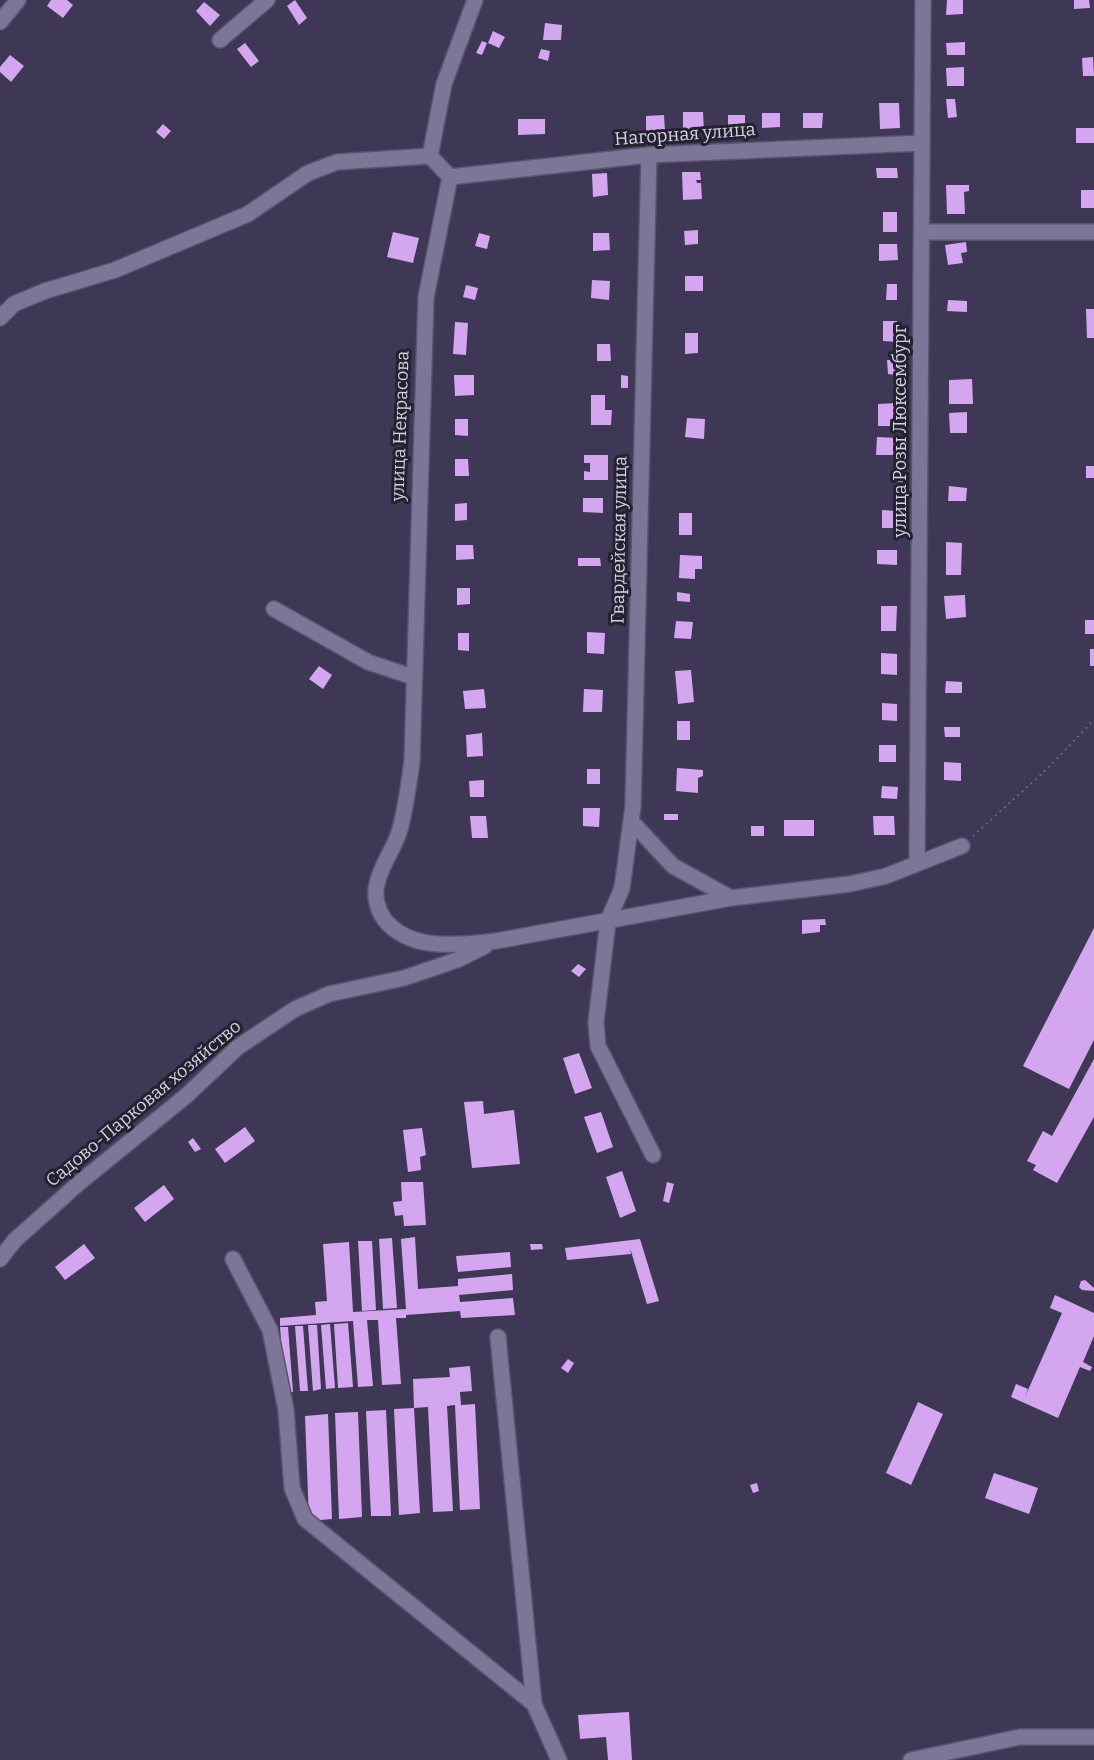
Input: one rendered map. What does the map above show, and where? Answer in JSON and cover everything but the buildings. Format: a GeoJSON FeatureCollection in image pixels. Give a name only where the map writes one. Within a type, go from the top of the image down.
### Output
{"type":"FeatureCollection","features":[{"type":"Feature","properties":{"kind":"street"},"geometry":{"type":"LineString","coordinates":[[0,22],[18,0]]}},
{"type":"Feature","properties":{"kind":"street"},"geometry":{"type":"LineString","coordinates":[[220,40],[267,0]]}},
{"type":"Feature","properties":{"kind":"street"},"geometry":{"type":"LineString","coordinates":[[430,156],[444,84],[474,0]]}},
{"type":"Feature","properties":{"kind":"street","name":"улица Розы Люксембург"},"geometry":{"type":"LineString","coordinates":[[917,862],[923,0]]}},
{"type":"Feature","properties":{"kind":"street","name":"Нагорная улица"},"geometry":{"type":"LineString","coordinates":[[450,177],[649,155],[922,143]]}},
{"type":"Feature","properties":{"kind":"street","name":"Гвардейская улица"},"geometry":{"type":"LineString","coordinates":[[649,155],[632,821],[622,888],[608,921],[596,1022],[598,1046],[653,1155]]}},
{"type":"Feature","properties":{"kind":"street"},"geometry":{"type":"LineString","coordinates":[[430,156],[450,177]]}},
{"type":"Feature","properties":{"kind":"street"},"geometry":{"type":"LineString","coordinates":[[0,318],[14,304],[45,291],[115,270],[248,214],[308,173],[337,162],[430,156]]}},
{"type":"Feature","properties":{"kind":"street","name":"улица Некрасова"},"geometry":{"type":"LineString","coordinates":[[450,177],[426,297],[412,761],[400,830],[376,885],[376,901],[392,929],[432,944],[458,945],[496,941]]}},
{"type":"Feature","properties":{"kind":"street"},"geometry":{"type":"LineString","coordinates":[[922,232],[1094,232]]}},
{"type":"Feature","properties":{"kind":"street"},"geometry":{"type":"LineString","coordinates":[[274,609],[368,662],[413,677]]}},
{"type":"Feature","properties":{"kind":"street"},"geometry":{"type":"LineString","coordinates":[[632,821],[673,866],[731,898]]}},
{"type":"Feature","properties":{"kind":"street"},"geometry":{"type":"LineString","coordinates":[[496,941],[731,898],[850,884],[886,876],[962,846]]}},
{"type":"Feature","properties":{"kind":"street","name":"Садово-Парковая хозяйство"},"geometry":{"type":"LineString","coordinates":[[0,1259],[15,1240],[71,1190],[186,1096],[238,1047],[295,1009],[329,994],[404,978],[446,964],[496,941]]}},
{"type":"Feature","properties":{"kind":"street"},"geometry":{"type":"LineString","coordinates":[[233,1259],[270,1330],[286,1410],[292,1488],[305,1519],[534,1704]]}},
{"type":"Feature","properties":{"kind":"street"},"geometry":{"type":"LineString","coordinates":[[498,1337],[534,1704],[559,1760]]}},
{"type":"Feature","properties":{"kind":"street"},"geometry":{"type":"LineString","coordinates":[[911,1760],[1020,1737],[1094,1737]]}},
{"type":"Feature","properties":{"kind":"path"},"geometry":{"type":"LineString","coordinates":[[962,846],[1046,770],[1094,720]]}}]}
